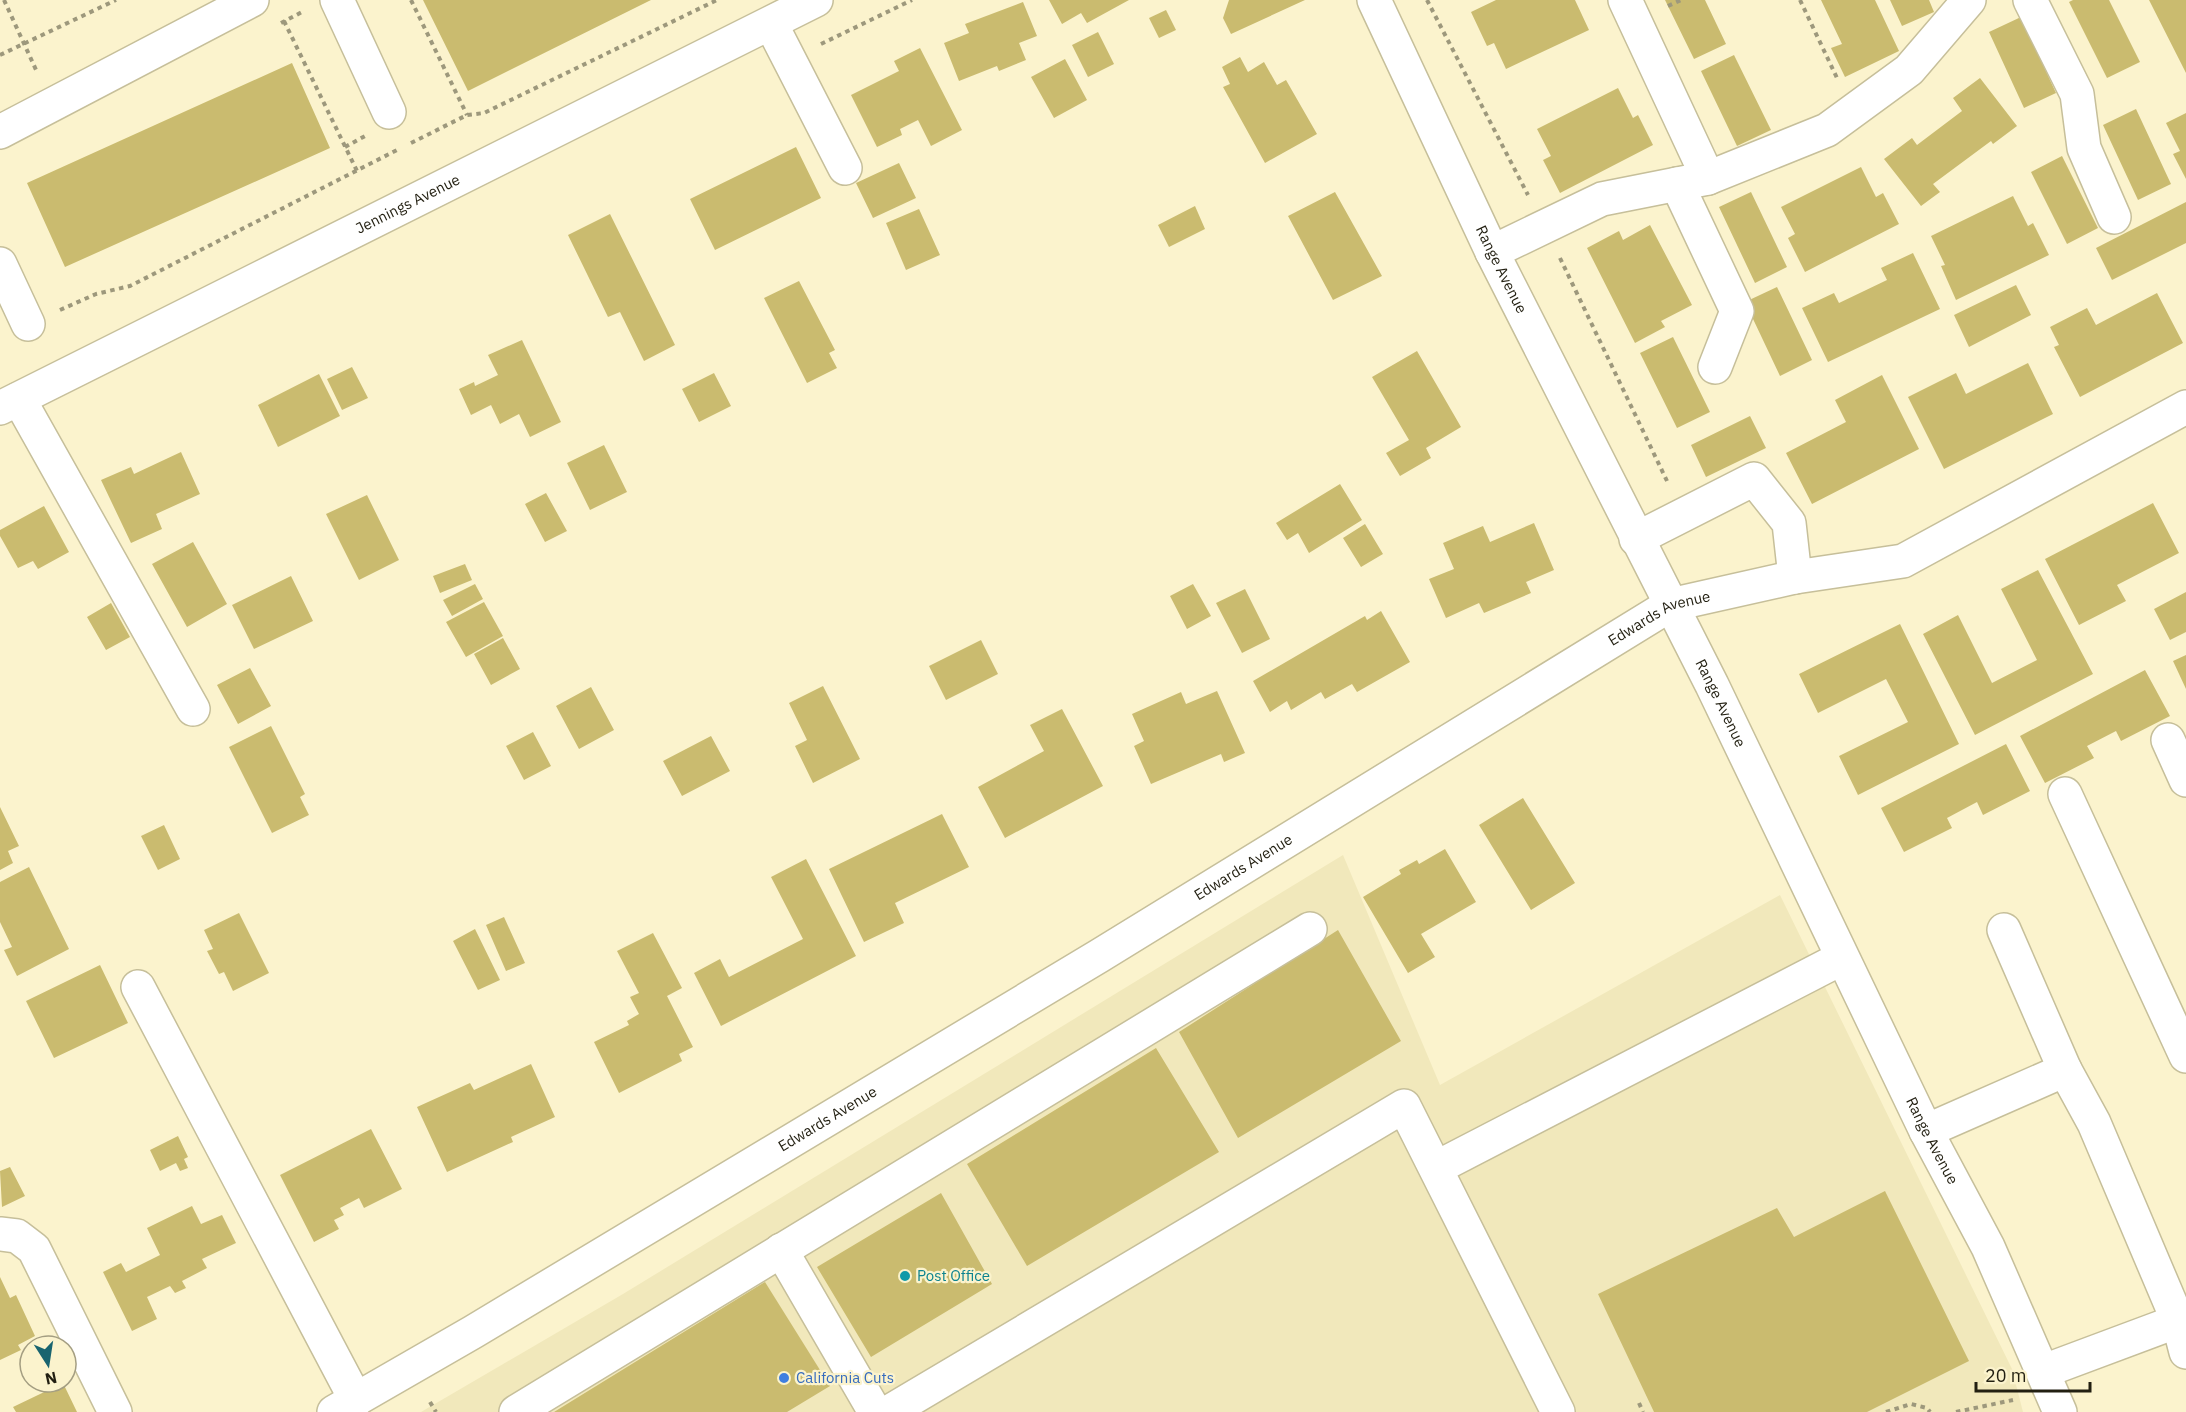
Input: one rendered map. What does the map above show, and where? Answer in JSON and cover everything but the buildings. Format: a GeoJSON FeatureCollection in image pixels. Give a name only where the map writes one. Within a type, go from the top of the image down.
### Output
{"type":"FeatureCollection","features":[{"type":"Feature","properties":{"kind":"street"},"geometry":{"type":"LineString","coordinates":[[0,132],[250,0]]}},
{"type":"Feature","properties":{"kind":"street"},"geometry":{"type":"LineString","coordinates":[[337,0],[389,112]]}},
{"type":"Feature","properties":{"kind":"street","name":"Jennings Avenue"},"geometry":{"type":"LineString","coordinates":[[9,404],[816,0]]}},
{"type":"Feature","properties":{"kind":"street","name":"Range Avenue"},"geometry":{"type":"LineString","coordinates":[[1374,0],[1492,252],[1712,685],[1926,1131],[1988,1247],[2060,1412]]}},
{"type":"Feature","properties":{"kind":"street"},"geometry":{"type":"LineString","coordinates":[[1625,0],[1693,181],[1737,311],[1715,367]]}},
{"type":"Feature","properties":{"kind":"street"},"geometry":{"type":"LineString","coordinates":[[2030,0],[2077,94],[2084,148],[2114,217]]}},
{"type":"Feature","properties":{"kind":"street"},"geometry":{"type":"LineString","coordinates":[[1492,252],[1602,199],[1693,181],[1827,130],[1909,70],[1958,5]]}},
{"type":"Feature","properties":{"kind":"street"},"geometry":{"type":"LineString","coordinates":[[771,24],[845,168]]}},
{"type":"Feature","properties":{"kind":"street"},"geometry":{"type":"LineString","coordinates":[[0,264],[28,324]]}},
{"type":"Feature","properties":{"kind":"street"},"geometry":{"type":"LineString","coordinates":[[9,404],[194,709]]}},
{"type":"Feature","properties":{"kind":"street","name":"Edwards Avenue"},"geometry":{"type":"LineString","coordinates":[[363,1403],[1099,956],[1670,605],[1795,577],[1903,561],[2186,407]]}},
{"type":"Feature","properties":{"kind":"street"},"geometry":{"type":"LineString","coordinates":[[1636,539],[1754,479],[1789,523],[1795,577]]}},
{"type":"Feature","properties":{"kind":"street"},"geometry":{"type":"LineString","coordinates":[[2168,740],[2186,780]]}},
{"type":"Feature","properties":{"kind":"street"},"geometry":{"type":"LineString","coordinates":[[2065,794],[2186,1056]]}},
{"type":"Feature","properties":{"kind":"street"},"geometry":{"type":"LineString","coordinates":[[516,1412],[1310,928]]}},
{"type":"Feature","properties":{"kind":"street"},"geometry":{"type":"LineString","coordinates":[[2004,930],[2065,1070],[2094,1123],[2183,1330],[2044,1371]]}},
{"type":"Feature","properties":{"kind":"street"},"geometry":{"type":"LineString","coordinates":[[1436,1168],[1842,958]]}},
{"type":"Feature","properties":{"kind":"street"},"geometry":{"type":"LineString","coordinates":[[138,987],[363,1403]]}},
{"type":"Feature","properties":{"kind":"street"},"geometry":{"type":"LineString","coordinates":[[1926,1131],[2065,1070]]}},
{"type":"Feature","properties":{"kind":"street"},"geometry":{"type":"LineString","coordinates":[[889,1412],[1404,1106],[1558,1412]]}},
{"type":"Feature","properties":{"kind":"street"},"geometry":{"type":"LineString","coordinates":[[0,1234],[17,1236],[34,1249],[115,1412]]}},
{"type":"Feature","properties":{"kind":"street"},"geometry":{"type":"LineString","coordinates":[[781,1250],[875,1412]]}},
{"type":"Feature","properties":{"kind":"path"},"geometry":{"type":"LineString","coordinates":[[4,0],[52,105]]}},
{"type":"Feature","properties":{"kind":"path"},"geometry":{"type":"LineString","coordinates":[[0,56],[116,0]]}},
{"type":"Feature","properties":{"kind":"path"},"geometry":{"type":"LineString","coordinates":[[411,0],[467,115]]}},
{"type":"Feature","properties":{"kind":"path"},"geometry":{"type":"LineString","coordinates":[[28,324],[96,294],[130,286],[467,115],[484,113],[717,0]]}},
{"type":"Feature","properties":{"kind":"path"},"geometry":{"type":"LineString","coordinates":[[1426,0],[1544,227],[1683,515]]}},
{"type":"Feature","properties":{"kind":"path"},"geometry":{"type":"LineString","coordinates":[[1800,0],[1852,111]]}},
{"type":"Feature","properties":{"kind":"path"},"geometry":{"type":"LineString","coordinates":[[284,21],[357,171]]}},
{"type":"Feature","properties":{"kind":"path"},"geometry":{"type":"LineString","coordinates":[[1956,1412],[2013,1400]]}},
{"type":"Feature","properties":{"kind":"path"},"geometry":{"type":"LineString","coordinates":[[430,1402],[436,1412]]}},
{"type":"Feature","properties":{"kind":"path"},"geometry":{"type":"LineString","coordinates":[[1639,1403],[1643,1412]]}},
{"type":"Feature","properties":{"kind":"path"},"geometry":{"type":"LineString","coordinates":[[1886,1412],[1911,1404],[1927,1408],[1930,1412]]}},
{"type":"Feature","properties":{"kind":"shaded area"},"geometry":{"type":"Polygon","coordinates":[[[1343,855],[1440,1085],[1780,895],[2012,1369],[2023,1412],[421,1412],[623,1294],[1343,855]]]}},
{"type":"Feature","properties":{"kind":"place","name":"Post Office"},"geometry":{"type":"Point","coordinates":[905,1276]}},
{"type":"Feature","properties":{"kind":"place","name":"California Cuts"},"geometry":{"type":"Point","coordinates":[784,1378]}}]}
